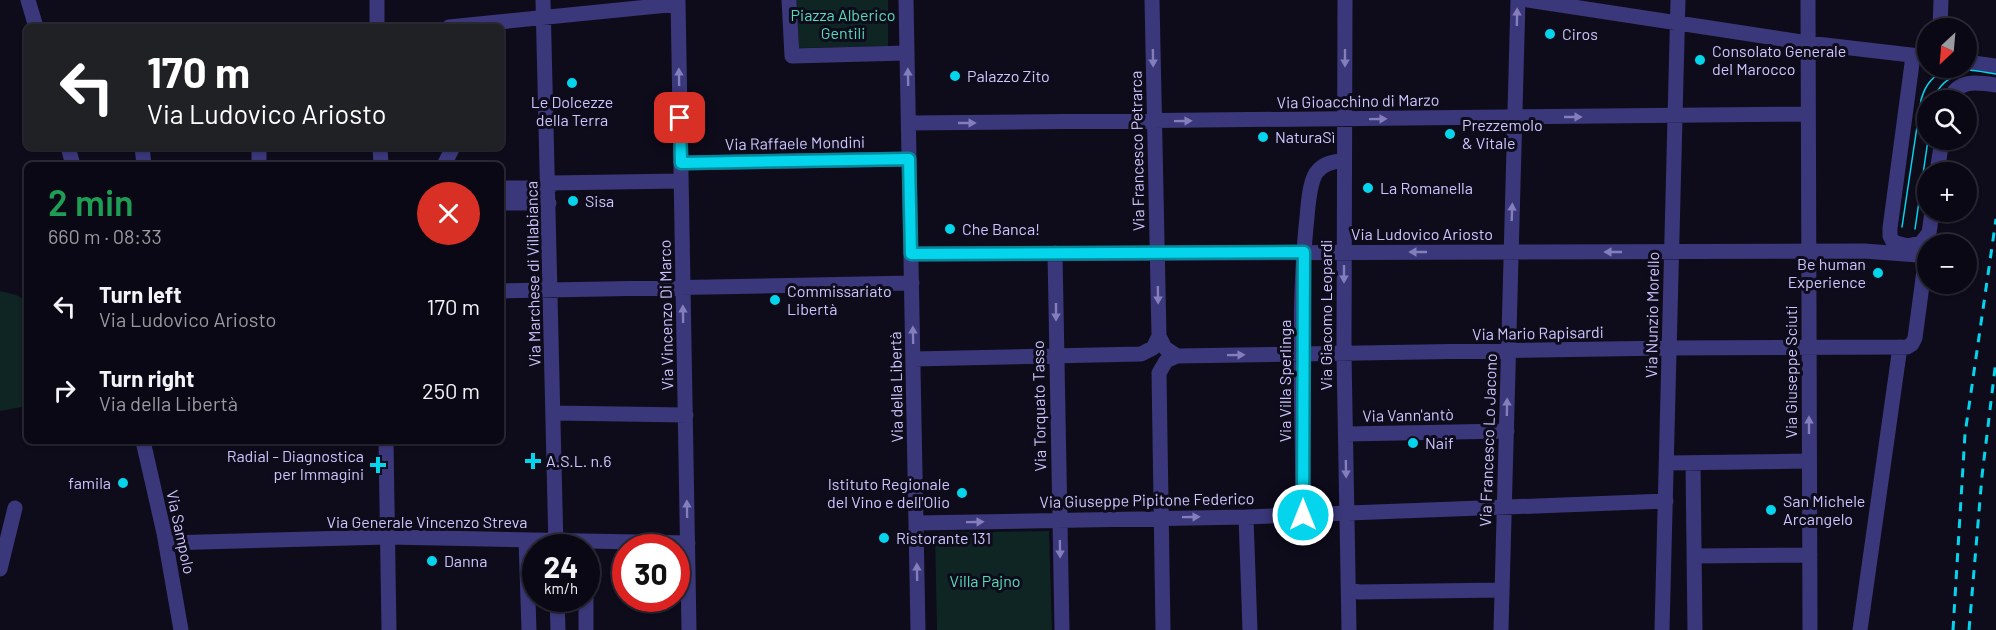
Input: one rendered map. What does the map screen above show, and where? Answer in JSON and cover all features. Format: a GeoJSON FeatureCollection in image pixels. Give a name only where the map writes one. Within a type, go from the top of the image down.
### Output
{"type":"FeatureCollection","features":[{"type":"Feature","properties":{"kind":"street"},"geometry":{"type":"LineString","coordinates":[[28,0],[35,24]]}},
{"type":"Feature","properties":{"kind":"street"},"geometry":{"type":"LineString","coordinates":[[377,0],[377,24]]}},
{"type":"Feature","properties":{"kind":"street","name":"Via Marchese di Villabianca"},"geometry":{"type":"LineString","coordinates":[[543,0],[547,18],[559,534]]}},
{"type":"Feature","properties":{"kind":"street","name":"Via Marchese di Villabianca"},"geometry":{"type":"LineString","coordinates":[[547,18],[551,0]]}},
{"type":"Feature","properties":{"kind":"street"},"geometry":{"type":"LineString","coordinates":[[789,0],[792,56],[907,53]]}},
{"type":"Feature","properties":{"kind":"street","name":"Via della Libertà"},"geometry":{"type":"LineString","coordinates":[[906,0],[918,630]]}},
{"type":"Feature","properties":{"kind":"street","name":"Via Francesco Petrarca"},"geometry":{"type":"LineString","coordinates":[[1152,0],[1159,336]]}},
{"type":"Feature","properties":{"kind":"street","name":"Via Giacomo Leopardi"},"geometry":{"type":"LineString","coordinates":[[1345,0],[1344,354],[1349,630]]}},
{"type":"Feature","properties":{"kind":"street","name":"Via Francesco Lo Jacono"},"geometry":{"type":"LineString","coordinates":[[1501,630],[1518,0]]}},
{"type":"Feature","properties":{"kind":"street"},"geometry":{"type":"LineString","coordinates":[[1528,0],[1808,43],[1917,57]]}},
{"type":"Feature","properties":{"kind":"street","name":"Via Nunzio Morello"},"geometry":{"type":"LineString","coordinates":[[1662,630],[1678,0]]}},
{"type":"Feature","properties":{"kind":"street","name":"Via Giuseppe Sciuti"},"geometry":{"type":"LineString","coordinates":[[1808,0],[1810,630]]}},
{"type":"Feature","properties":{"kind":"street"},"geometry":{"type":"LineString","coordinates":[[1940,18],[1941,0]]}},
{"type":"Feature","properties":{"kind":"street"},"geometry":{"type":"LineString","coordinates":[[482,24],[678,2]]}},
{"type":"Feature","properties":{"kind":"street","name":"Via Vincenzo Di Marco"},"geometry":{"type":"LineString","coordinates":[[678,2],[688,534]]}},
{"type":"Feature","properties":{"kind":"street"},"geometry":{"type":"LineString","coordinates":[[1977,63],[1996,66]]}},
{"type":"Feature","properties":{"kind":"street"},"geometry":{"type":"LineString","coordinates":[[1864,251],[1882,244],[1890,228],[1917,74]]}},
{"type":"Feature","properties":{"kind":"street"},"geometry":{"type":"LineString","coordinates":[[1955,90],[1965,83],[1973,82],[1996,85]]}},
{"type":"Feature","properties":{"kind":"street","name":"Via Gioacchino di Marzo"},"geometry":{"type":"LineString","coordinates":[[909,123],[1808,114]]}},
{"type":"Feature","properties":{"kind":"street","name":"Via Raffaele Mondini"},"geometry":{"type":"LineString","coordinates":[[681,163],[909,159]]}},
{"type":"Feature","properties":{"kind":"street","name":"Via Villa Sperlinga"},"geometry":{"type":"LineString","coordinates":[[1303,515],[1302,354],[1304,252],[1309,201],[1315,174],[1332,161],[1344,161]]}},
{"type":"Feature","properties":{"kind":"street"},"geometry":{"type":"LineString","coordinates":[[504,188],[550,189],[681,181]]}},
{"type":"Feature","properties":{"kind":"street"},"geometry":{"type":"LineString","coordinates":[[504,202],[550,189]]}},
{"type":"Feature","properties":{"kind":"street","name":"Via Marchese di Villabianca"},"geometry":{"type":"LineString","coordinates":[[550,189],[553,290]]}},
{"type":"Feature","properties":{"kind":"street"},"geometry":{"type":"LineString","coordinates":[[1890,228],[1893,242],[1907,246],[1921,243],[1929,233],[1931,222]]}},
{"type":"Feature","properties":{"kind":"street","name":"Via Ludovico Ariosto"},"geometry":{"type":"LineString","coordinates":[[911,254],[1864,251],[1917,255]]}},
{"type":"Feature","properties":{"kind":"street","name":"Via Torquato Tasso"},"geometry":{"type":"LineString","coordinates":[[1055,254],[1062,630]]}},
{"type":"Feature","properties":{"kind":"street"},"geometry":{"type":"LineString","coordinates":[[504,291],[912,283]]}},
{"type":"Feature","properties":{"kind":"street"},"geometry":{"type":"LineString","coordinates":[[1860,630],[1900,347],[1912,344],[1920,294]]}},
{"type":"Feature","properties":{"kind":"street"},"geometry":{"type":"LineString","coordinates":[[913,359],[1141,354],[1153,348],[1159,336]]}},
{"type":"Feature","properties":{"kind":"street"},"geometry":{"type":"LineString","coordinates":[[1159,336],[1165,348],[1177,356]]}},
{"type":"Feature","properties":{"kind":"street","name":"Via Mario Rapisardi"},"geometry":{"type":"LineString","coordinates":[[1177,356],[1669,348],[1900,347]]}},
{"type":"Feature","properties":{"kind":"street"},"geometry":{"type":"LineString","coordinates":[[1141,354],[1159,373]]}},
{"type":"Feature","properties":{"kind":"street"},"geometry":{"type":"LineString","coordinates":[[1163,630],[1159,373],[1166,361],[1177,356]]}},
{"type":"Feature","properties":{"kind":"street"},"geometry":{"type":"LineString","coordinates":[[556,413],[686,415]]}},
{"type":"Feature","properties":{"kind":"street","name":"Via Vann'antò"},"geometry":{"type":"LineString","coordinates":[[1346,434],[1507,431]]}},
{"type":"Feature","properties":{"kind":"street","name":"Via Sampolo"},"geometry":{"type":"LineString","coordinates":[[144,444],[166,543],[181,630]]}},
{"type":"Feature","properties":{"kind":"street"},"geometry":{"type":"LineString","coordinates":[[386,444],[389,630]]}},
{"type":"Feature","properties":{"kind":"street"},"geometry":{"type":"LineString","coordinates":[[1667,463],[1809,461]]}},
{"type":"Feature","properties":{"kind":"street"},"geometry":{"type":"LineString","coordinates":[[1693,463],[1695,630]]}},
{"type":"Feature","properties":{"kind":"street","name":"Via Giuseppe Pipitone Federico"},"geometry":{"type":"LineString","coordinates":[[916,523],[1246,517],[1666,501]]}},
{"type":"Feature","properties":{"kind":"street"},"geometry":{"type":"LineString","coordinates":[[0,569],[15,508]]}},
{"type":"Feature","properties":{"kind":"street"},"geometry":{"type":"LineString","coordinates":[[1246,517],[1250,630]]}},
{"type":"Feature","properties":{"kind":"street","name":"Via Generale Vincenzo Streva"},"geometry":{"type":"LineString","coordinates":[[166,543],[388,537],[522,540]]}},
{"type":"Feature","properties":{"kind":"street"},"geometry":{"type":"LineString","coordinates":[[1694,556],[1810,555]]}},
{"type":"Feature","properties":{"kind":"street"},"geometry":{"type":"LineString","coordinates":[[1349,589],[1359,592],[1502,590]]}},
{"type":"Feature","properties":{"kind":"street"},"geometry":{"type":"LineString","coordinates":[[528,612],[529,630]]}},
{"type":"Feature","properties":{"kind":"street"},"geometry":{"type":"LineString","coordinates":[[557,612],[558,630]]}},
{"type":"Feature","properties":{"kind":"street"},"geometry":{"type":"LineString","coordinates":[[563,612],[564,630]]}},
{"type":"Feature","properties":{"kind":"street"},"geometry":{"type":"LineString","coordinates":[[586,612],[586,630]]}},
{"type":"Feature","properties":{"kind":"street","name":"Via Vincenzo Di Marco"},"geometry":{"type":"LineString","coordinates":[[689,612],[689,630]]}},
{"type":"Feature","properties":{"kind":"green space","name":"Piazza Alberico Gentili"},"geometry":{"type":"Polygon","coordinates":[[[797,0],[888,0],[888,46],[799,48],[797,0]]]}},
{"type":"Feature","properties":{"kind":"green space"},"geometry":{"type":"Polygon","coordinates":[[[0,291],[24,299],[24,365],[22,366],[24,407],[0,411],[0,291]]]}},
{"type":"Feature","properties":{"kind":"green space","name":"Villa Pajno"},"geometry":{"type":"Polygon","coordinates":[[[1049,531],[1052,630],[937,630],[935,533],[1049,531]]]}},
{"type":"Feature","properties":{"kind":"tram line"},"geometry":{"type":"LineString","coordinates":[[1902,227],[1921,100],[1926,87],[1933,78],[1951,70],[1961,69],[1996,74]]}},
{"type":"Feature","properties":{"kind":"tram line"},"geometry":{"type":"LineString","coordinates":[[1938,90],[1951,78]]}},
{"type":"Feature","properties":{"kind":"tram line"},"geometry":{"type":"LineString","coordinates":[[1915,229],[1927,150]]}},
{"type":"Feature","properties":{"kind":"railway"},"geometry":{"type":"LineString","coordinates":[[1953,630],[1965,434],[1996,219]]}},
{"type":"Feature","properties":{"kind":"railway"},"geometry":{"type":"LineString","coordinates":[[1969,630],[1982,476],[1996,360]]}},
{"type":"Feature","properties":{"kind":"place","name":"Ciros"},"geometry":{"type":"Point","coordinates":[1550,34]}},
{"type":"Feature","properties":{"kind":"place","name":"Consolato Generale del Marocco"},"geometry":{"type":"Point","coordinates":[1700,60]}},
{"type":"Feature","properties":{"kind":"place","name":"Palazzo Zito"},"geometry":{"type":"Point","coordinates":[955,76]}},
{"type":"Feature","properties":{"kind":"place","name":"Le Dolcezze della Terra"},"geometry":{"type":"Point","coordinates":[572,83]}},
{"type":"Feature","properties":{"kind":"place","name":"Prezzemolo & Vitale"},"geometry":{"type":"Point","coordinates":[1450,134]}},
{"type":"Feature","properties":{"kind":"place","name":"NaturaSì"},"geometry":{"type":"Point","coordinates":[1263,137]}},
{"type":"Feature","properties":{"kind":"place","name":"La Romanella"},"geometry":{"type":"Point","coordinates":[1368,188]}},
{"type":"Feature","properties":{"kind":"place","name":"Sisa"},"geometry":{"type":"Point","coordinates":[573,201]}},
{"type":"Feature","properties":{"kind":"place","name":"Che Banca!"},"geometry":{"type":"Point","coordinates":[950,229]}},
{"type":"Feature","properties":{"kind":"place","name":"Be human Experience"},"geometry":{"type":"Point","coordinates":[1878,273]}},
{"type":"Feature","properties":{"kind":"place","name":"Commissariato Libertà"},"geometry":{"type":"Point","coordinates":[775,300]}},
{"type":"Feature","properties":{"kind":"place","name":"Naif"},"geometry":{"type":"Point","coordinates":[1413,443]}},
{"type":"Feature","properties":{"kind":"place","name":"A.S.L. n.6"},"geometry":{"type":"Point","coordinates":[533,461]}},
{"type":"Feature","properties":{"kind":"place","name":"Radial - Diagnostica per Immagini"},"geometry":{"type":"Point","coordinates":[378,465]}},
{"type":"Feature","properties":{"kind":"place","name":"famila"},"geometry":{"type":"Point","coordinates":[123,483]}},
{"type":"Feature","properties":{"kind":"place","name":"Istituto Regionale del Vino e dell'Olio"},"geometry":{"type":"Point","coordinates":[962,493]}},
{"type":"Feature","properties":{"kind":"place","name":"San Michele Arcangelo"},"geometry":{"type":"Point","coordinates":[1771,510]}},
{"type":"Feature","properties":{"kind":"place","name":"Ristorante 131"},"geometry":{"type":"Point","coordinates":[884,538]}},
{"type":"Feature","properties":{"kind":"place","name":"Danna"},"geometry":{"type":"Point","coordinates":[432,561]}},
{"type":"Feature","properties":{"kind":"route"},"geometry":{"type":"LineString","coordinates":[[680,118],[681,163],[909,159],[911,254],[1304,252],[1303,515]]}}]}
